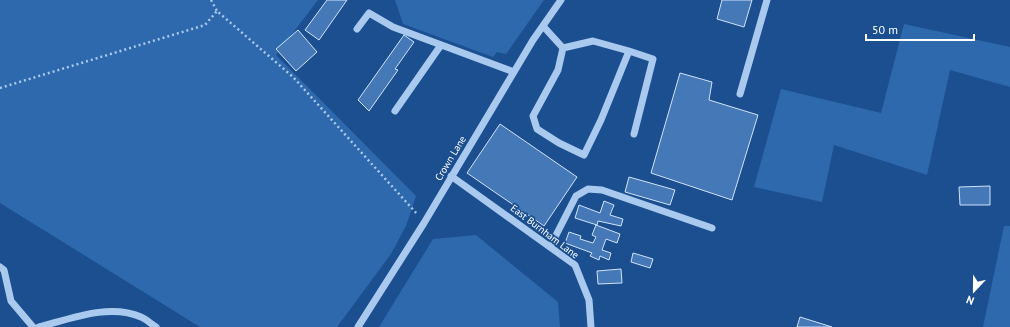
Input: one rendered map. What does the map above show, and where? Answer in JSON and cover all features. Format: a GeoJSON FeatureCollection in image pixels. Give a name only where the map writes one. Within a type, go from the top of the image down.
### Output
{"type":"FeatureCollection","features":[{"type":"Feature","properties":{"kind":"street","name":"Crown Lane"},"geometry":{"type":"LineString","coordinates":[[358,327],[424,222],[514,72],[561,0]]}},
{"type":"Feature","properties":{"kind":"street"},"geometry":{"type":"LineString","coordinates":[[740,94],[768,0]]}},
{"type":"Feature","properties":{"kind":"street"},"geometry":{"type":"LineString","coordinates":[[357,29],[369,14],[393,27],[514,72]]}},
{"type":"Feature","properties":{"kind":"street"},"geometry":{"type":"LineString","coordinates":[[543,26],[564,48]]}},
{"type":"Feature","properties":{"kind":"street"},"geometry":{"type":"LineString","coordinates":[[564,48],[593,41],[653,59],[634,134]]}},
{"type":"Feature","properties":{"kind":"street"},"geometry":{"type":"LineString","coordinates":[[396,111],[441,45]]}},
{"type":"Feature","properties":{"kind":"street"},"geometry":{"type":"LineString","coordinates":[[564,48],[558,70],[533,116],[537,129],[584,156],[602,120],[629,51]]}},
{"type":"Feature","properties":{"kind":"street","name":"East Burnham Lane"},"geometry":{"type":"LineString","coordinates":[[451,176],[575,265],[588,300],[591,327]]}},
{"type":"Feature","properties":{"kind":"street"},"geometry":{"type":"LineString","coordinates":[[550,247],[576,196],[588,189],[602,190],[712,228]]}},
{"type":"Feature","properties":{"kind":"street"},"geometry":{"type":"LineString","coordinates":[[0,267],[4,270],[11,301],[33,327]]}},
{"type":"Feature","properties":{"kind":"street"},"geometry":{"type":"LineString","coordinates":[[39,327],[96,313],[122,312],[141,317],[156,327]]}},
{"type":"Feature","properties":{"kind":"path"},"geometry":{"type":"LineString","coordinates":[[210,0],[217,11],[293,77],[424,222]]}},
{"type":"Feature","properties":{"kind":"path"},"geometry":{"type":"LineString","coordinates":[[0,88],[205,25],[217,11]]}},
{"type":"Feature","properties":{"kind":"shaded area"},"geometry":{"type":"Polygon","coordinates":[[[0,0],[318,0],[276,55],[416,196],[406,226],[391,254],[337,327],[200,327],[0,203],[0,0]]]}},
{"type":"Feature","properties":{"kind":"shaded area"},"geometry":{"type":"Polygon","coordinates":[[[395,0],[544,0],[506,54],[497,52],[493,57],[403,24],[395,0]]]}},
{"type":"Feature","properties":{"kind":"shaded area"},"geometry":{"type":"Polygon","coordinates":[[[904,24],[1010,47],[1010,87],[950,70],[927,175],[834,145],[822,202],[754,187],[781,89],[881,113],[904,24]]]}},
{"type":"Feature","properties":{"kind":"shaded area"},"geometry":{"type":"Polygon","coordinates":[[[1004,226],[1010,226],[1010,327],[983,327],[1004,226]]]}},
{"type":"Feature","properties":{"kind":"shaded area"},"geometry":{"type":"Polygon","coordinates":[[[476,235],[558,302],[560,327],[379,327],[433,239],[476,235]]]}},
{"type":"Feature","properties":{"kind":"building"},"geometry":{"type":"Polygon","coordinates":[[[327,0],[347,0],[319,40],[305,30],[327,0]]]}},
{"type":"Feature","properties":{"kind":"building"},"geometry":{"type":"Polygon","coordinates":[[[722,0],[752,0],[744,27],[717,19],[722,0]]]}},
{"type":"Feature","properties":{"kind":"building"},"geometry":{"type":"Polygon","coordinates":[[[298,30],[317,52],[296,71],[276,49],[298,30]]]}},
{"type":"Feature","properties":{"kind":"building"},"geometry":{"type":"Polygon","coordinates":[[[404,35],[414,42],[395,69],[398,70],[369,111],[358,100],[404,35]]]}},
{"type":"Feature","properties":{"kind":"building"},"geometry":{"type":"Polygon","coordinates":[[[680,73],[712,82],[709,100],[758,115],[732,200],[651,173],[680,73]]]}},
{"type":"Feature","properties":{"kind":"building"},"geometry":{"type":"Polygon","coordinates":[[[500,124],[577,177],[544,226],[467,173],[500,124]]]}},
{"type":"Feature","properties":{"kind":"building"},"geometry":{"type":"Polygon","coordinates":[[[629,177],[675,190],[670,205],[625,192],[629,177]]]}},
{"type":"Feature","properties":{"kind":"building"},"geometry":{"type":"Polygon","coordinates":[[[990,186],[990,205],[960,205],[959,187],[990,186]]]}},
{"type":"Feature","properties":{"kind":"building"},"geometry":{"type":"Polygon","coordinates":[[[604,201],[614,205],[610,215],[623,219],[621,226],[598,221],[597,225],[575,218],[579,205],[600,213],[604,201]]]}},
{"type":"Feature","properties":{"kind":"building"},"geometry":{"type":"Polygon","coordinates":[[[596,225],[620,234],[617,243],[606,239],[602,250],[611,253],[609,260],[600,256],[599,260],[590,256],[592,253],[565,243],[569,232],[581,236],[580,239],[593,243],[596,237],[592,235],[596,225]]]}},
{"type":"Feature","properties":{"kind":"building"},"geometry":{"type":"Polygon","coordinates":[[[633,253],[653,259],[650,268],[631,262],[633,253]]]}},
{"type":"Feature","properties":{"kind":"building"},"geometry":{"type":"Polygon","coordinates":[[[621,269],[622,283],[598,284],[597,271],[621,269]]]}},
{"type":"Feature","properties":{"kind":"building"},"geometry":{"type":"Polygon","coordinates":[[[800,317],[832,327],[797,327],[800,317]]]}}]}
